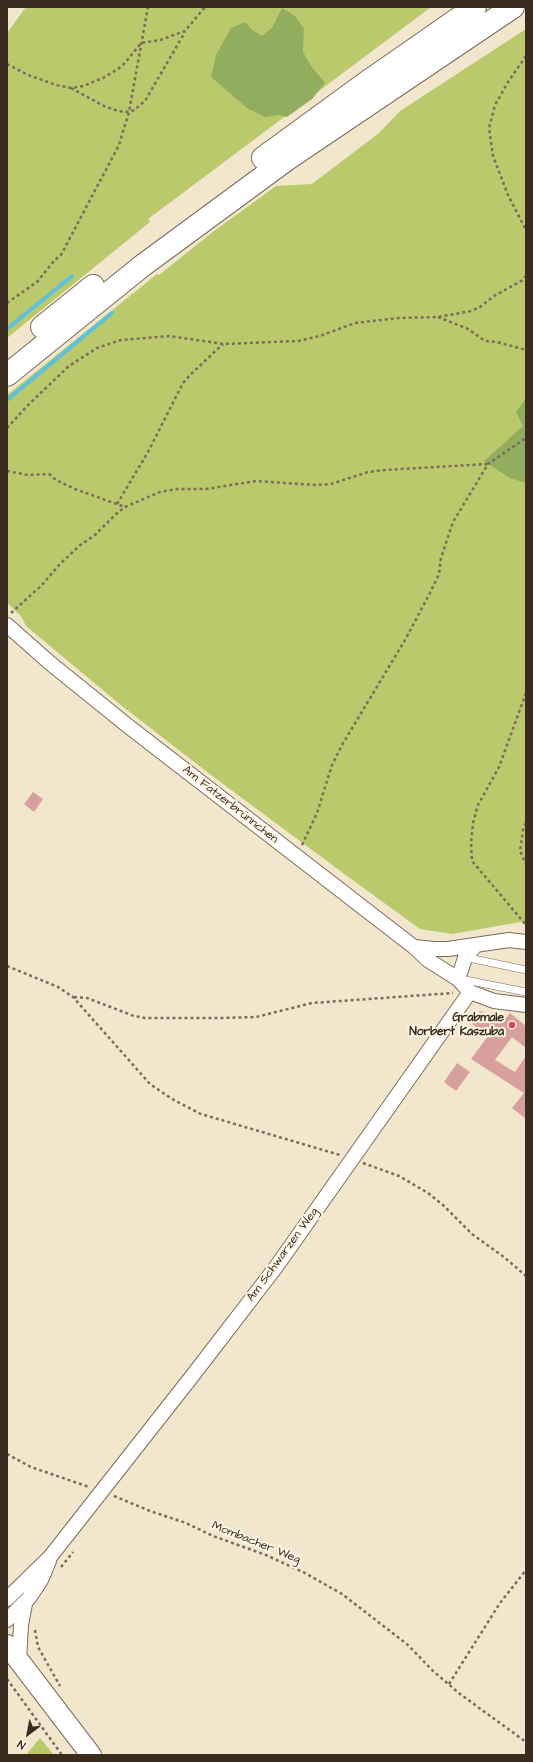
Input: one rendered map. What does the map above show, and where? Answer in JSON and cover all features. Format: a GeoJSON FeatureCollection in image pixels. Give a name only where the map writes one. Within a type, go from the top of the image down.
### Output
{"type":"FeatureCollection","features":[{"type":"Feature","properties":{"kind":"highway"},"geometry":{"type":"LineString","coordinates":[[7,357],[68,306],[252,166],[370,80],[475,7]]}},
{"type":"Feature","properties":{"kind":"highway"},"geometry":{"type":"LineString","coordinates":[[7,375],[142,266],[286,160],[513,7]]}},
{"type":"Feature","properties":{"kind":"main road"},"geometry":{"type":"LineString","coordinates":[[13,1652],[91,1755]]}},
{"type":"Feature","properties":{"kind":"street","name":"Am Fatzerbrünnchen"},"geometry":{"type":"LineString","coordinates":[[7,625],[50,663],[128,726],[414,947],[428,960],[458,979],[470,992]]}},
{"type":"Feature","properties":{"kind":"street"},"geometry":{"type":"LineString","coordinates":[[414,947],[448,949],[509,940],[526,942]]}},
{"type":"Feature","properties":{"kind":"street"},"geometry":{"type":"LineString","coordinates":[[458,979],[465,958],[475,946]]}},
{"type":"Feature","properties":{"kind":"street"},"geometry":{"type":"LineString","coordinates":[[470,992],[494,1001],[525,1001]]}},
{"type":"Feature","properties":{"kind":"street","name":"Am Schwarzen Weg"},"geometry":{"type":"LineString","coordinates":[[7,1599],[50,1557],[108,1496],[271,1273],[470,992]]}},
{"type":"Feature","properties":{"kind":"street","name":"Am Schwarzen Weg"},"geometry":{"type":"LineString","coordinates":[[7,1620],[25,1603],[41,1580],[50,1557]]}},
{"type":"Feature","properties":{"kind":"street","name":"Am Schwarzen Weg"},"geometry":{"type":"LineString","coordinates":[[13,1652],[25,1603]]}},
{"type":"Feature","properties":{"kind":"lane"},"geometry":{"type":"LineString","coordinates":[[448,949],[465,958],[526,970]]}},
{"type":"Feature","properties":{"kind":"lane"},"geometry":{"type":"LineString","coordinates":[[458,979],[525,1001]]}},
{"type":"Feature","properties":{"kind":"path"},"geometry":{"type":"LineString","coordinates":[[7,303],[37,282],[61,254],[119,145],[129,112],[148,7]]}},
{"type":"Feature","properties":{"kind":"path"},"geometry":{"type":"LineString","coordinates":[[7,64],[41,80],[71,88],[104,106],[118,111],[129,112],[145,101],[185,31],[205,7]]}},
{"type":"Feature","properties":{"kind":"path"},"geometry":{"type":"LineString","coordinates":[[71,88],[93,82],[110,74],[125,63],[142,43],[160,40],[185,31]]}},
{"type":"Feature","properties":{"kind":"path"},"geometry":{"type":"LineString","coordinates":[[526,56],[508,82],[495,105],[489,128],[493,156],[508,195],[526,230]]}},
{"type":"Feature","properties":{"kind":"path"},"geometry":{"type":"LineString","coordinates":[[7,428],[69,366],[97,348],[121,340],[169,336],[224,344],[298,341],[320,336],[355,323],[398,318],[438,317],[460,314],[480,307],[494,296],[523,280],[526,276]]}},
{"type":"Feature","properties":{"kind":"path"},"geometry":{"type":"LineString","coordinates":[[438,317],[468,329],[485,341],[497,342],[526,350]]}},
{"type":"Feature","properties":{"kind":"path"},"geometry":{"type":"LineString","coordinates":[[117,504],[148,452],[183,383],[224,344]]}},
{"type":"Feature","properties":{"kind":"path"},"geometry":{"type":"LineString","coordinates":[[294,854],[302,846],[317,813],[332,765],[342,745],[405,640],[430,594],[438,574],[441,558],[453,522],[488,464],[526,438]]}},
{"type":"Feature","properties":{"kind":"path"},"geometry":{"type":"LineString","coordinates":[[7,617],[41,586],[60,564],[79,546],[95,535],[125,507],[149,496],[177,489],[206,489],[256,481],[316,485],[331,484],[368,472],[488,464]]}},
{"type":"Feature","properties":{"kind":"path"},"geometry":{"type":"LineString","coordinates":[[7,471],[28,475],[49,474],[56,480],[75,489],[125,507]]}},
{"type":"Feature","properties":{"kind":"path"},"geometry":{"type":"LineString","coordinates":[[526,692],[499,767],[478,805],[473,823],[471,843],[472,861],[526,925]]}},
{"type":"Feature","properties":{"kind":"path"},"geometry":{"type":"LineString","coordinates":[[526,823],[523,830],[520,851],[526,864]]}},
{"type":"Feature","properties":{"kind":"path"},"geometry":{"type":"LineString","coordinates":[[7,966],[58,987],[73,997],[150,1084],[179,1103],[201,1114],[352,1159],[398,1176],[428,1193],[443,1205],[472,1234],[504,1257],[526,1276]]}},
{"type":"Feature","properties":{"kind":"path"},"geometry":{"type":"LineString","coordinates":[[73,997],[87,998],[134,1016],[145,1018],[238,1018],[269,1015],[312,1003],[421,997],[470,992]]}},
{"type":"Feature","properties":{"kind":"path","name":"Mombacher Weg"},"geometry":{"type":"LineString","coordinates":[[7,1454],[45,1472],[186,1523],[213,1536],[266,1555],[305,1573],[342,1594],[408,1646],[433,1671],[460,1694],[526,1742]]}},
{"type":"Feature","properties":{"kind":"path"},"geometry":{"type":"LineString","coordinates":[[59,1571],[73,1551]]}},
{"type":"Feature","properties":{"kind":"path"},"geometry":{"type":"LineString","coordinates":[[449,1684],[500,1604],[526,1570]]}},
{"type":"Feature","properties":{"kind":"path"},"geometry":{"type":"LineString","coordinates":[[35,1625],[35,1636],[38,1647],[62,1688]]}},
{"type":"Feature","properties":{"kind":"path"},"geometry":{"type":"LineString","coordinates":[[7,1679],[62,1755]]}},
{"type":"Feature","properties":{"kind":"green space"},"geometry":{"type":"Polygon","coordinates":[[[26,7],[431,7],[148,219],[150,222],[7,338],[7,33],[26,7]]]}},
{"type":"Feature","properties":{"kind":"green space"},"geometry":{"type":"Polygon","coordinates":[[[282,8],[295,16],[304,29],[303,52],[311,66],[325,83],[312,99],[287,117],[279,115],[265,117],[247,108],[211,77],[216,55],[231,28],[245,22],[252,30],[262,36],[272,28],[282,8]]]}},
{"type":"Feature","properties":{"kind":"green space"},"geometry":{"type":"Polygon","coordinates":[[[526,29],[526,921],[452,934],[420,929],[211,775],[122,706],[26,626],[21,616],[7,603],[7,395],[157,274],[159,275],[214,231],[276,186],[312,184],[379,133],[400,111],[526,29]]]}},
{"type":"Feature","properties":{"kind":"green space"},"geometry":{"type":"Polygon","coordinates":[[[526,398],[526,483],[510,478],[484,461],[523,426],[516,412],[526,398]]]}},
{"type":"Feature","properties":{"kind":"green space"},"geometry":{"type":"Polygon","coordinates":[[[40,1738],[54,1755],[26,1755],[40,1738]]]}},
{"type":"Feature","properties":{"kind":"building"},"geometry":{"type":"Polygon","coordinates":[[[33,792],[43,799],[34,812],[24,804],[33,792]]]}},
{"type":"Feature","properties":{"kind":"building"},"geometry":{"type":"Polygon","coordinates":[[[480,1011],[494,1016],[502,1023],[510,1013],[526,1026],[526,1048],[512,1037],[495,1060],[515,1072],[526,1056],[526,1119],[512,1108],[524,1093],[471,1059],[488,1036],[471,1023],[480,1011]]]}},
{"type":"Feature","properties":{"kind":"building"},"geometry":{"type":"Polygon","coordinates":[[[457,1063],[470,1072],[456,1091],[444,1082],[457,1063]]]}},
{"type":"Feature","properties":{"kind":"waterway"},"geometry":{"type":"LineString","coordinates":[[7,329],[72,276]]}},
{"type":"Feature","properties":{"kind":"waterway"},"geometry":{"type":"LineString","coordinates":[[7,400],[112,313]]}},
{"type":"Feature","properties":{"kind":"place","name":"Grabmale Norbert Kaszuba"},"geometry":{"type":"Point","coordinates":[512,1025]}}]}
